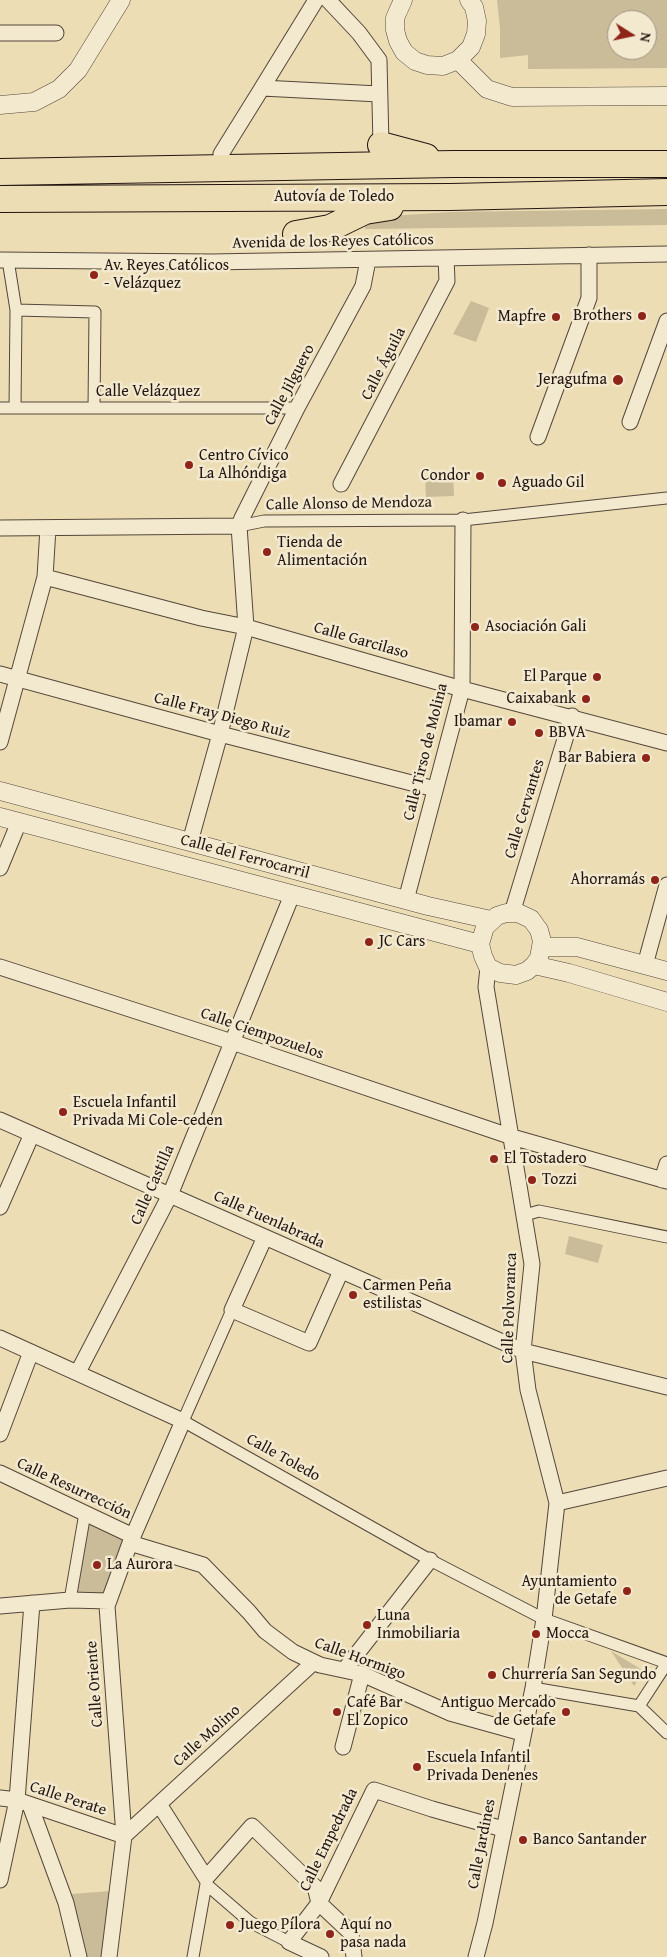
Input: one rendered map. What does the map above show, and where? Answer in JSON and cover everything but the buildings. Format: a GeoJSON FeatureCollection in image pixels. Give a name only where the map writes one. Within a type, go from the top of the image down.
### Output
{"type":"FeatureCollection","features":[{"type":"Feature","properties":{"kind":"highway"},"geometry":{"type":"LineString","coordinates":[[381,145],[453,164]]}},
{"type":"Feature","properties":{"kind":"highway"},"geometry":{"type":"LineString","coordinates":[[138,171],[221,154]]}},
{"type":"Feature","properties":{"kind":"highway","name":"Autovía de Toledo"},"geometry":{"type":"LineString","coordinates":[[0,172],[453,164],[667,164]]}},
{"type":"Feature","properties":{"kind":"highway","name":"Autovía de Toledo"},"geometry":{"type":"LineString","coordinates":[[0,199],[451,197],[667,192]]}},
{"type":"Feature","properties":{"kind":"highway"},"geometry":{"type":"LineString","coordinates":[[296,234],[330,228],[365,211],[451,197]]}},
{"type":"Feature","properties":{"kind":"highway"},"geometry":{"type":"LineString","coordinates":[[97,198],[137,208],[193,212]]}},
{"type":"Feature","properties":{"kind":"street"},"geometry":{"type":"LineString","coordinates":[[0,105],[34,102],[59,89],[78,70],[121,0]]}},
{"type":"Feature","properties":{"kind":"street"},"geometry":{"type":"LineString","coordinates":[[221,154],[316,0]]}},
{"type":"Feature","properties":{"kind":"street"},"geometry":{"type":"LineString","coordinates":[[328,0],[359,33],[379,60],[381,145]]}},
{"type":"Feature","properties":{"kind":"street"},"geometry":{"type":"LineString","coordinates":[[397,2],[395,30],[404,52],[415,60],[427,65],[443,66],[458,60],[471,47],[476,34],[477,21],[474,7],[469,0]]}},
{"type":"Feature","properties":{"kind":"street"},"geometry":{"type":"LineString","coordinates":[[0,33],[56,33]]}},
{"type":"Feature","properties":{"kind":"street"},"geometry":{"type":"LineString","coordinates":[[458,60],[487,89],[512,97],[667,96]]}},
{"type":"Feature","properties":{"kind":"street"},"geometry":{"type":"LineString","coordinates":[[262,88],[379,94]]}},
{"type":"Feature","properties":{"kind":"street","name":"Avenida de los Reyes Católicos"},"geometry":{"type":"LineString","coordinates":[[4,260],[211,262],[667,254]]}},
{"type":"Feature","properties":{"kind":"street"},"geometry":{"type":"LineString","coordinates":[[538,437],[589,298],[589,255]]}},
{"type":"Feature","properties":{"kind":"street","name":"Calle Águila"},"geometry":{"type":"LineString","coordinates":[[341,484],[448,281],[446,258]]}},
{"type":"Feature","properties":{"kind":"street"},"geometry":{"type":"LineString","coordinates":[[0,274],[4,260]]}},
{"type":"Feature","properties":{"kind":"street"},"geometry":{"type":"LineString","coordinates":[[4,260],[16,310],[15,408]]}},
{"type":"Feature","properties":{"kind":"street","name":"Calle Jilguero"},"geometry":{"type":"LineString","coordinates":[[240,526],[242,518],[297,408],[363,286],[368,260]]}},
{"type":"Feature","properties":{"kind":"street"},"geometry":{"type":"LineString","coordinates":[[16,310],[95,312],[94,408]]}},
{"type":"Feature","properties":{"kind":"street"},"geometry":{"type":"LineString","coordinates":[[630,422],[667,321]]}},
{"type":"Feature","properties":{"kind":"street","name":"Calle Velázquez"},"geometry":{"type":"LineString","coordinates":[[0,408],[297,408]]}},
{"type":"Feature","properties":{"kind":"street","name":"Calle Alonso de Mendoza"},"geometry":{"type":"LineString","coordinates":[[0,528],[240,526],[264,521],[463,520],[667,498]]}},
{"type":"Feature","properties":{"kind":"street","name":"Calle Tirso de Molina"},"geometry":{"type":"LineString","coordinates":[[406,900],[462,688],[463,520]]}},
{"type":"Feature","properties":{"kind":"street"},"geometry":{"type":"LineString","coordinates":[[190,842],[220,734],[246,626],[240,526]]}},
{"type":"Feature","properties":{"kind":"street"},"geometry":{"type":"LineString","coordinates":[[0,742],[45,577],[48,528]]}},
{"type":"Feature","properties":{"kind":"street","name":"Calle Garcilaso"},"geometry":{"type":"LineString","coordinates":[[45,577],[200,618],[246,626],[462,688],[667,743]]}},
{"type":"Feature","properties":{"kind":"street","name":"Calle Fray Diego Ruiz"},"geometry":{"type":"LineString","coordinates":[[0,674],[220,734],[435,789]]}},
{"type":"Feature","properties":{"kind":"street","name":"Calle Cervantes"},"geometry":{"type":"LineString","coordinates":[[512,913],[572,716]]}},
{"type":"Feature","properties":{"kind":"street","name":"Calle del Ferrocarril"},"geometry":{"type":"LineString","coordinates":[[0,790],[406,900],[491,920]]}},
{"type":"Feature","properties":{"kind":"street","name":"Calle del Ferrocarril"},"geometry":{"type":"LineString","coordinates":[[0,817],[480,944]]}},
{"type":"Feature","properties":{"kind":"street"},"geometry":{"type":"LineString","coordinates":[[0,868],[19,822]]}},
{"type":"Feature","properties":{"kind":"street"},"geometry":{"type":"LineString","coordinates":[[645,965],[663,918],[667,885]]}},
{"type":"Feature","properties":{"kind":"street","name":"Calle Castilla"},"geometry":{"type":"LineString","coordinates":[[78,1372],[170,1195],[292,895]]}},
{"type":"Feature","properties":{"kind":"street"},"geometry":{"type":"LineString","coordinates":[[512,913],[526,917],[536,925],[542,941],[542,947],[534,965],[527,971],[516,974],[500,973],[488,967],[480,944],[485,927],[491,920],[497,916],[512,913]]}},
{"type":"Feature","properties":{"kind":"street"},"geometry":{"type":"LineString","coordinates":[[542,947],[576,947],[667,970]]}},
{"type":"Feature","properties":{"kind":"street"},"geometry":{"type":"LineString","coordinates":[[534,965],[569,973],[667,1002]]}},
{"type":"Feature","properties":{"kind":"street","name":"Calle Ciempozuelos"},"geometry":{"type":"LineString","coordinates":[[0,967],[232,1042],[512,1137],[665,1181]]}},
{"type":"Feature","properties":{"kind":"street","name":"Calle Polvoranca"},"geometry":{"type":"LineString","coordinates":[[488,967],[486,987],[532,1264],[523,1352],[528,1390],[558,1503],[544,1619]]}},
{"type":"Feature","properties":{"kind":"street","name":"Calle Fuenlabrada"},"geometry":{"type":"LineString","coordinates":[[0,1120],[523,1352],[667,1387]]}},
{"type":"Feature","properties":{"kind":"street"},"geometry":{"type":"LineString","coordinates":[[0,1206],[32,1134]]}},
{"type":"Feature","properties":{"kind":"street"},"geometry":{"type":"LineString","coordinates":[[665,1181],[667,1164]]}},
{"type":"Feature","properties":{"kind":"street"},"geometry":{"type":"LineString","coordinates":[[524,1215],[539,1211],[667,1237]]}},
{"type":"Feature","properties":{"kind":"street"},"geometry":{"type":"LineString","coordinates":[[182,1421],[265,1237]]}},
{"type":"Feature","properties":{"kind":"street"},"geometry":{"type":"LineString","coordinates":[[232,1310],[309,1343],[341,1271]]}},
{"type":"Feature","properties":{"kind":"street","name":"Calle Toledo"},"geometry":{"type":"LineString","coordinates":[[0,1338],[182,1421],[430,1560],[544,1619],[667,1663]]}},
{"type":"Feature","properties":{"kind":"street"},"geometry":{"type":"LineString","coordinates":[[0,1434],[31,1352]]}},
{"type":"Feature","properties":{"kind":"street","name":"Calle Oriente"},"geometry":{"type":"LineString","coordinates":[[109,1957],[124,1836],[107,1606],[132,1539],[182,1421]]}},
{"type":"Feature","properties":{"kind":"street","name":"Calle Resurrección"},"geometry":{"type":"LineString","coordinates":[[0,1473],[85,1513],[132,1539]]}},
{"type":"Feature","properties":{"kind":"street"},"geometry":{"type":"LineString","coordinates":[[558,1503],[667,1478]]}},
{"type":"Feature","properties":{"kind":"street"},"geometry":{"type":"LineString","coordinates":[[70,1600],[85,1513]]}},
{"type":"Feature","properties":{"kind":"street","name":"Calle Hormigo"},"geometry":{"type":"LineString","coordinates":[[132,1539],[203,1565],[230,1591],[265,1631],[293,1652],[320,1665],[362,1674],[450,1713],[522,1733]]}},
{"type":"Feature","properties":{"kind":"street"},"geometry":{"type":"LineString","coordinates":[[345,1669],[430,1560]]}},
{"type":"Feature","properties":{"kind":"street"},"geometry":{"type":"LineString","coordinates":[[0,1606],[70,1600],[109,1602]]}},
{"type":"Feature","properties":{"kind":"street"},"geometry":{"type":"LineString","coordinates":[[0,1880],[23,1803],[32,1603]]}},
{"type":"Feature","properties":{"kind":"street","name":"Calle Jardines"},"geometry":{"type":"LineString","coordinates":[[476,1957],[485,1923],[544,1619]]}},
{"type":"Feature","properties":{"kind":"street","name":"Calle Molino"},"geometry":{"type":"LineString","coordinates":[[124,1836],[314,1662]]}},
{"type":"Feature","properties":{"kind":"street"},"geometry":{"type":"LineString","coordinates":[[639,1706],[667,1663]]}},
{"type":"Feature","properties":{"kind":"street"},"geometry":{"type":"LineString","coordinates":[[343,1746],[362,1674]]}},
{"type":"Feature","properties":{"kind":"street"},"geometry":{"type":"LineString","coordinates":[[532,1688],[639,1706],[667,1732]]}},
{"type":"Feature","properties":{"kind":"street","name":"Calle Empedrada"},"geometry":{"type":"LineString","coordinates":[[289,1942],[319,1903],[374,1790],[503,1829]]}},
{"type":"Feature","properties":{"kind":"street","name":"Calle Perate"},"geometry":{"type":"LineString","coordinates":[[0,1798],[23,1803],[124,1836]]}},
{"type":"Feature","properties":{"kind":"street"},"geometry":{"type":"LineString","coordinates":[[23,1803],[66,1903],[79,1957]]}},
{"type":"Feature","properties":{"kind":"street"},"geometry":{"type":"LineString","coordinates":[[159,1804],[206,1881],[250,1922],[321,1957]]}},
{"type":"Feature","properties":{"kind":"street"},"geometry":{"type":"LineString","coordinates":[[193,1957],[206,1881],[252,1826],[315,1887],[319,1903],[351,1933],[354,1957]]}},
{"type":"Feature","properties":{"kind":"shaded area"},"geometry":{"type":"Polygon","coordinates":[[[497,0],[667,0],[667,68],[528,69],[528,55],[500,58],[500,28],[497,0]]]}},
{"type":"Feature","properties":{"kind":"shaded area"},"geometry":{"type":"Polygon","coordinates":[[[667,209],[667,225],[365,229],[366,221],[374,217],[451,212],[667,209]]]}},
{"type":"Feature","properties":{"kind":"shaded area"},"geometry":{"type":"Polygon","coordinates":[[[471,301],[489,308],[476,342],[453,334],[471,301]]]}},
{"type":"Feature","properties":{"kind":"shaded area"},"geometry":{"type":"Polygon","coordinates":[[[453,475],[454,496],[426,497],[425,476],[453,475]]]}},
{"type":"Feature","properties":{"kind":"shaded area"},"geometry":{"type":"Polygon","coordinates":[[[569,1236],[603,1245],[598,1263],[565,1254],[569,1236]]]}},
{"type":"Feature","properties":{"kind":"shaded area"},"geometry":{"type":"Polygon","coordinates":[[[84,1519],[123,1539],[122,1553],[103,1599],[71,1595],[84,1519]]]}},
{"type":"Feature","properties":{"kind":"shaded area"},"geometry":{"type":"Polygon","coordinates":[[[611,1651],[644,1671],[634,1686],[611,1651]]]}},
{"type":"Feature","properties":{"kind":"shaded area"},"geometry":{"type":"Polygon","coordinates":[[[111,1891],[105,1957],[85,1957],[71,1894],[111,1891]]]}},
{"type":"Feature","properties":{"kind":"place","name":"Av. Reyes Católicos - Velázquez"},"geometry":{"type":"Point","coordinates":[94,275]}},
{"type":"Feature","properties":{"kind":"place","name":"Brothers"},"geometry":{"type":"Point","coordinates":[642,316]}},
{"type":"Feature","properties":{"kind":"place","name":"Mapfre"},"geometry":{"type":"Point","coordinates":[556,317]}},
{"type":"Feature","properties":{"kind":"place","name":"Jeragufma"},"geometry":{"type":"Point","coordinates":[618,380]}},
{"type":"Feature","properties":{"kind":"place","name":"Centro Cívico La Alhóndiga"},"geometry":{"type":"Point","coordinates":[189,465]}},
{"type":"Feature","properties":{"kind":"place","name":"Condor"},"geometry":{"type":"Point","coordinates":[480,476]}},
{"type":"Feature","properties":{"kind":"place","name":"Aguado Gil"},"geometry":{"type":"Point","coordinates":[502,483]}},
{"type":"Feature","properties":{"kind":"place","name":"Tienda de Alimentación"},"geometry":{"type":"Point","coordinates":[267,552]}},
{"type":"Feature","properties":{"kind":"place","name":"Asociación Gali"},"geometry":{"type":"Point","coordinates":[475,627]}},
{"type":"Feature","properties":{"kind":"place","name":"El Parque"},"geometry":{"type":"Point","coordinates":[597,677]}},
{"type":"Feature","properties":{"kind":"place","name":"Caixabank"},"geometry":{"type":"Point","coordinates":[586,699]}},
{"type":"Feature","properties":{"kind":"place","name":"Ibamar"},"geometry":{"type":"Point","coordinates":[512,722]}},
{"type":"Feature","properties":{"kind":"place","name":"BBVA"},"geometry":{"type":"Point","coordinates":[539,733]}},
{"type":"Feature","properties":{"kind":"place","name":"Bar Babiera"},"geometry":{"type":"Point","coordinates":[646,758]}},
{"type":"Feature","properties":{"kind":"place","name":"Ahorramás"},"geometry":{"type":"Point","coordinates":[655,880]}},
{"type":"Feature","properties":{"kind":"place","name":"JC Cars"},"geometry":{"type":"Point","coordinates":[369,942]}},
{"type":"Feature","properties":{"kind":"place","name":"Escuela Infantil Privada Mi Cole-ceden"},"geometry":{"type":"Point","coordinates":[63,1112]}},
{"type":"Feature","properties":{"kind":"place","name":"El Tostadero"},"geometry":{"type":"Point","coordinates":[494,1159]}},
{"type":"Feature","properties":{"kind":"place","name":"Tozzi"},"geometry":{"type":"Point","coordinates":[532,1180]}},
{"type":"Feature","properties":{"kind":"place","name":"Carmen Peña estilistas"},"geometry":{"type":"Point","coordinates":[353,1295]}},
{"type":"Feature","properties":{"kind":"place","name":"La Aurora"},"geometry":{"type":"Point","coordinates":[97,1565]}},
{"type":"Feature","properties":{"kind":"place","name":"Ayuntamiento de Getafe"},"geometry":{"type":"Point","coordinates":[627,1591]}},
{"type":"Feature","properties":{"kind":"place","name":"Luna Inmobiliaria"},"geometry":{"type":"Point","coordinates":[367,1625]}},
{"type":"Feature","properties":{"kind":"place","name":"Mocca"},"geometry":{"type":"Point","coordinates":[536,1634]}},
{"type":"Feature","properties":{"kind":"place","name":"Churrería San Segundo"},"geometry":{"type":"Point","coordinates":[492,1675]}},
{"type":"Feature","properties":{"kind":"place","name":"Café Bar El Zopico"},"geometry":{"type":"Point","coordinates":[337,1712]}},
{"type":"Feature","properties":{"kind":"place","name":"Antiguo Mercado de Getafe"},"geometry":{"type":"Point","coordinates":[566,1712]}},
{"type":"Feature","properties":{"kind":"place","name":"Escuela Infantil Privada Denenes"},"geometry":{"type":"Point","coordinates":[417,1767]}},
{"type":"Feature","properties":{"kind":"place","name":"Banco Santander"},"geometry":{"type":"Point","coordinates":[523,1840]}},
{"type":"Feature","properties":{"kind":"place","name":"Juego Pílora"},"geometry":{"type":"Point","coordinates":[230,1925]}},
{"type":"Feature","properties":{"kind":"place","name":"Aquí no pasa nada"},"geometry":{"type":"Point","coordinates":[330,1934]}}]}
